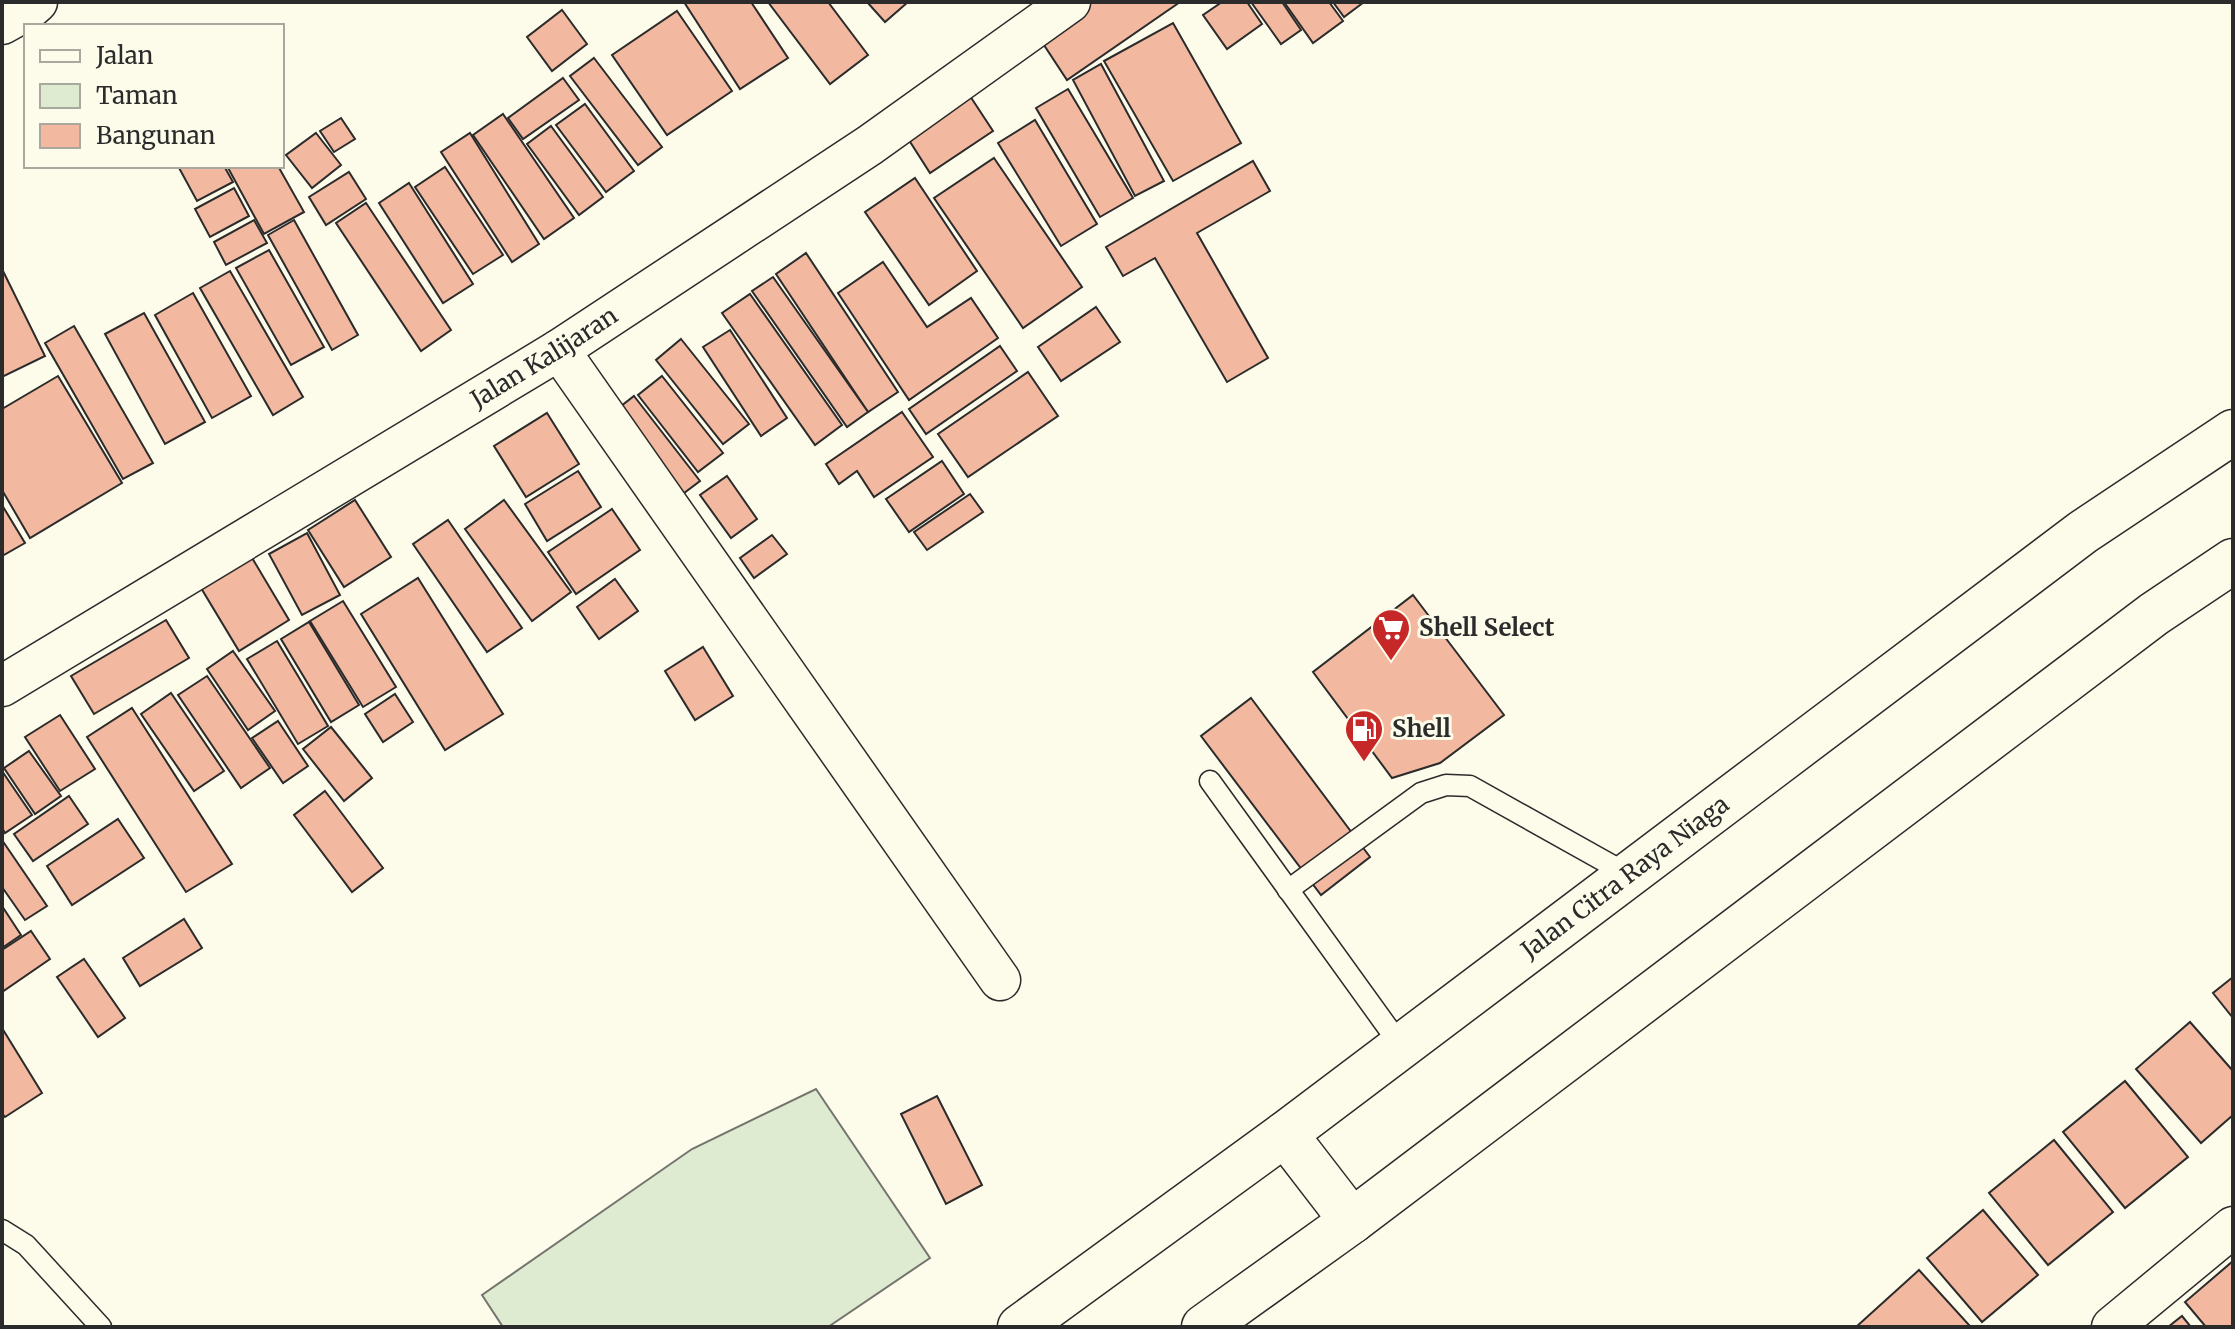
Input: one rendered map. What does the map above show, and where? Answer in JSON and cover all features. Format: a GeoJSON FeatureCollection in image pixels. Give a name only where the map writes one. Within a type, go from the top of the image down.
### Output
{"type":"FeatureCollection","features":[{"type":"Feature","properties":{"kind":"street"},"geometry":{"type":"LineString","coordinates":[[2,24],[37,2]]}},
{"type":"Feature","properties":{"kind":"street","name":"Jalan Kalijaran"},"geometry":{"type":"LineString","coordinates":[[2,686],[559,350],[870,145],[1070,2]]}},
{"type":"Feature","properties":{"kind":"street"},"geometry":{"type":"LineString","coordinates":[[559,350],[1000,980]]}},
{"type":"Feature","properties":{"kind":"street","name":"Jalan Citra Raya Niaga"},"geometry":{"type":"LineString","coordinates":[[1020,1327],[1285,1134],[2083,532],[2233,432]]}},
{"type":"Feature","properties":{"kind":"street"},"geometry":{"type":"LineString","coordinates":[[1204,1327],[1352,1221],[2154,614],[2233,561]]}},
{"type":"Feature","properties":{"kind":"street"},"geometry":{"type":"LineString","coordinates":[[1285,1134],[1352,1221]]}},
{"type":"Feature","properties":{"kind":"street"},"geometry":{"type":"LineString","coordinates":[[2112,1327],[2233,1227]]}},
{"type":"Feature","properties":{"kind":"lane"},"geometry":{"type":"LineString","coordinates":[[1210,781],[1401,1046]]}},
{"type":"Feature","properties":{"kind":"lane"},"geometry":{"type":"LineString","coordinates":[[1288,890],[1421,793],[1446,785],[1470,786],[1629,875]]}},
{"type":"Feature","properties":{"kind":"lane"},"geometry":{"type":"LineString","coordinates":[[2,1230],[26,1245],[101,1327]]}},
{"type":"Feature","properties":{"kind":"green space"},"geometry":{"type":"Polygon","coordinates":[[[816,1089],[930,1258],[828,1327],[503,1327],[482,1295],[692,1149],[816,1089]]]}},
{"type":"Feature","properties":{"kind":"building"},"geometry":{"type":"Polygon","coordinates":[[[684,2],[751,2],[788,58],[740,89],[684,2]]]}},
{"type":"Feature","properties":{"kind":"building"},"geometry":{"type":"Polygon","coordinates":[[[768,2],[828,2],[868,55],[830,84],[768,2]]]}},
{"type":"Feature","properties":{"kind":"building"},"geometry":{"type":"Polygon","coordinates":[[[867,2],[908,2],[885,22],[867,2]]]}},
{"type":"Feature","properties":{"kind":"building"},"geometry":{"type":"Polygon","coordinates":[[[1092,2],[1180,2],[1067,80],[1040,39],[1092,2]]]}},
{"type":"Feature","properties":{"kind":"building"},"geometry":{"type":"Polygon","coordinates":[[[1222,2],[1247,2],[1262,24],[1227,49],[1203,15],[1222,2]]]}},
{"type":"Feature","properties":{"kind":"building"},"geometry":{"type":"Polygon","coordinates":[[[1251,2],[1282,2],[1301,30],[1281,44],[1251,2]]]}},
{"type":"Feature","properties":{"kind":"building"},"geometry":{"type":"Polygon","coordinates":[[[1284,2],[1329,2],[1343,21],[1313,43],[1284,2]]]}},
{"type":"Feature","properties":{"kind":"building"},"geometry":{"type":"Polygon","coordinates":[[[1333,2],[1364,2],[1344,17],[1333,2]]]}},
{"type":"Feature","properties":{"kind":"building"},"geometry":{"type":"Polygon","coordinates":[[[562,10],[587,44],[552,71],[527,37],[562,10]]]}},
{"type":"Feature","properties":{"kind":"building"},"geometry":{"type":"Polygon","coordinates":[[[677,11],[732,91],[667,135],[612,55],[677,11]]]}},
{"type":"Feature","properties":{"kind":"building"},"geometry":{"type":"Polygon","coordinates":[[[1173,23],[1241,143],[1173,181],[1104,61],[1173,23]]]}},
{"type":"Feature","properties":{"kind":"building"},"geometry":{"type":"Polygon","coordinates":[[[594,58],[662,147],[638,165],[570,76],[594,58]]]}},
{"type":"Feature","properties":{"kind":"building"},"geometry":{"type":"Polygon","coordinates":[[[1101,64],[1164,181],[1135,196],[1073,80],[1101,64]]]}},
{"type":"Feature","properties":{"kind":"building"},"geometry":{"type":"Polygon","coordinates":[[[563,78],[579,100],[523,139],[508,118],[563,78]]]}},
{"type":"Feature","properties":{"kind":"building"},"geometry":{"type":"Polygon","coordinates":[[[1068,89],[1133,198],[1100,217],[1036,108],[1068,89]]]}},
{"type":"Feature","properties":{"kind":"building"},"geometry":{"type":"Polygon","coordinates":[[[970,96],[993,131],[930,173],[907,137],[970,96]]]}},
{"type":"Feature","properties":{"kind":"building"},"geometry":{"type":"Polygon","coordinates":[[[585,104],[634,171],[606,192],[556,125],[585,104]]]}},
{"type":"Feature","properties":{"kind":"building"},"geometry":{"type":"Polygon","coordinates":[[[503,114],[574,218],[544,239],[473,135],[503,114]]]}},
{"type":"Feature","properties":{"kind":"building"},"geometry":{"type":"Polygon","coordinates":[[[341,118],[355,139],[334,152],[320,131],[341,118]]]}},
{"type":"Feature","properties":{"kind":"building"},"geometry":{"type":"Polygon","coordinates":[[[1035,120],[1097,224],[1061,246],[998,143],[1035,120]]]}},
{"type":"Feature","properties":{"kind":"building"},"geometry":{"type":"Polygon","coordinates":[[[551,126],[603,197],[579,215],[527,144],[551,126]]]}},
{"type":"Feature","properties":{"kind":"building"},"geometry":{"type":"Polygon","coordinates":[[[316,133],[341,165],[312,188],[286,155],[316,133]]]}},
{"type":"Feature","properties":{"kind":"building"},"geometry":{"type":"Polygon","coordinates":[[[470,133],[539,244],[512,262],[441,152],[470,133]]]}},
{"type":"Feature","properties":{"kind":"building"},"geometry":{"type":"Polygon","coordinates":[[[994,158],[1082,287],[1023,328],[934,198],[994,158]]]}},
{"type":"Feature","properties":{"kind":"building"},"geometry":{"type":"Polygon","coordinates":[[[1253,161],[1270,191],[1197,233],[1268,358],[1227,382],[1155,258],[1123,276],[1106,247],[1253,161]]]}},
{"type":"Feature","properties":{"kind":"building"},"geometry":{"type":"Polygon","coordinates":[[[445,167],[503,255],[473,274],[415,187],[445,167]]]}},
{"type":"Feature","properties":{"kind":"building"},"geometry":{"type":"Polygon","coordinates":[[[179,168],[225,168],[233,182],[197,201],[179,168]]]}},
{"type":"Feature","properties":{"kind":"building"},"geometry":{"type":"Polygon","coordinates":[[[228,168],[279,168],[304,212],[264,234],[228,168]]]}},
{"type":"Feature","properties":{"kind":"building"},"geometry":{"type":"Polygon","coordinates":[[[349,172],[366,199],[326,225],[309,197],[349,172]]]}},
{"type":"Feature","properties":{"kind":"building"},"geometry":{"type":"Polygon","coordinates":[[[915,178],[977,271],[929,305],[865,212],[915,178]]]}},
{"type":"Feature","properties":{"kind":"building"},"geometry":{"type":"Polygon","coordinates":[[[409,183],[473,284],[443,303],[379,203],[409,183]]]}},
{"type":"Feature","properties":{"kind":"building"},"geometry":{"type":"Polygon","coordinates":[[[234,188],[249,216],[210,237],[195,209],[234,188]]]}},
{"type":"Feature","properties":{"kind":"building"},"geometry":{"type":"Polygon","coordinates":[[[366,203],[451,330],[421,351],[336,223],[366,203]]]}},
{"type":"Feature","properties":{"kind":"building"},"geometry":{"type":"Polygon","coordinates":[[[254,220],[267,243],[226,265],[214,242],[254,220]]]}},
{"type":"Feature","properties":{"kind":"building"},"geometry":{"type":"Polygon","coordinates":[[[294,220],[358,335],[332,350],[268,235],[294,220]]]}},
{"type":"Feature","properties":{"kind":"building"},"geometry":{"type":"Polygon","coordinates":[[[269,250],[324,347],[291,365],[236,268],[269,250]]]}},
{"type":"Feature","properties":{"kind":"building"},"geometry":{"type":"Polygon","coordinates":[[[806,253],[898,392],[868,412],[776,274],[806,253]]]}},
{"type":"Feature","properties":{"kind":"building"},"geometry":{"type":"Polygon","coordinates":[[[883,262],[927,327],[971,298],[998,338],[909,400],[838,293],[883,262]]]}},
{"type":"Feature","properties":{"kind":"building"},"geometry":{"type":"Polygon","coordinates":[[[2,269],[45,356],[2,377],[2,269]]]}},
{"type":"Feature","properties":{"kind":"building"},"geometry":{"type":"Polygon","coordinates":[[[230,271],[303,397],[273,415],[200,288],[230,271]]]}},
{"type":"Feature","properties":{"kind":"building"},"geometry":{"type":"Polygon","coordinates":[[[773,277],[868,412],[847,427],[752,291],[773,277]]]}},
{"type":"Feature","properties":{"kind":"building"},"geometry":{"type":"Polygon","coordinates":[[[193,293],[251,396],[212,418],[155,315],[193,293]]]}},
{"type":"Feature","properties":{"kind":"building"},"geometry":{"type":"Polygon","coordinates":[[[750,294],[842,425],[815,445],[722,313],[750,294]]]}},
{"type":"Feature","properties":{"kind":"building"},"geometry":{"type":"Polygon","coordinates":[[[1096,307],[1120,342],[1061,381],[1038,347],[1096,307]]]}},
{"type":"Feature","properties":{"kind":"building"},"geometry":{"type":"Polygon","coordinates":[[[144,313],[205,422],[165,444],[105,334],[144,313]]]}},
{"type":"Feature","properties":{"kind":"building"},"geometry":{"type":"Polygon","coordinates":[[[74,326],[153,463],[123,479],[45,343],[74,326]]]}},
{"type":"Feature","properties":{"kind":"building"},"geometry":{"type":"Polygon","coordinates":[[[730,330],[787,418],[761,436],[703,347],[730,330]]]}},
{"type":"Feature","properties":{"kind":"building"},"geometry":{"type":"Polygon","coordinates":[[[681,339],[749,424],[723,444],[656,360],[681,339]]]}},
{"type":"Feature","properties":{"kind":"building"},"geometry":{"type":"Polygon","coordinates":[[[1000,346],[1017,371],[926,434],[909,409],[1000,346]]]}},
{"type":"Feature","properties":{"kind":"building"},"geometry":{"type":"Polygon","coordinates":[[[1028,372],[1058,416],[968,477],[938,434],[1028,372]]]}},
{"type":"Feature","properties":{"kind":"building"},"geometry":{"type":"Polygon","coordinates":[[[58,376],[122,483],[30,538],[2,490],[2,409],[58,376]]]}},
{"type":"Feature","properties":{"kind":"building"},"geometry":{"type":"Polygon","coordinates":[[[662,376],[723,453],[698,472],[638,395],[662,376]]]}},
{"type":"Feature","properties":{"kind":"building"},"geometry":{"type":"Polygon","coordinates":[[[634,396],[700,481],[672,502],[607,417],[634,396]]]}},
{"type":"Feature","properties":{"kind":"building"},"geometry":{"type":"Polygon","coordinates":[[[902,412],[933,457],[874,497],[857,471],[839,484],[826,464],[902,412]]]}},
{"type":"Feature","properties":{"kind":"building"},"geometry":{"type":"Polygon","coordinates":[[[547,413],[579,464],[526,497],[494,446],[547,413]]]}},
{"type":"Feature","properties":{"kind":"building"},"geometry":{"type":"Polygon","coordinates":[[[942,461],[964,494],[909,532],[886,499],[942,461]]]}},
{"type":"Feature","properties":{"kind":"building"},"geometry":{"type":"Polygon","coordinates":[[[578,471],[601,507],[547,541],[525,504],[578,471]]]}},
{"type":"Feature","properties":{"kind":"building"},"geometry":{"type":"Polygon","coordinates":[[[727,476],[757,519],[731,538],[700,495],[727,476]]]}},
{"type":"Feature","properties":{"kind":"building"},"geometry":{"type":"Polygon","coordinates":[[[970,494],[983,512],[927,550],[914,532],[970,494]]]}},
{"type":"Feature","properties":{"kind":"building"},"geometry":{"type":"Polygon","coordinates":[[[355,500],[391,557],[344,587],[308,530],[355,500]]]}},
{"type":"Feature","properties":{"kind":"building"},"geometry":{"type":"Polygon","coordinates":[[[504,500],[571,592],[532,621],[465,529],[504,500]]]}},
{"type":"Feature","properties":{"kind":"building"},"geometry":{"type":"Polygon","coordinates":[[[2,505],[25,543],[2,556],[2,505]]]}},
{"type":"Feature","properties":{"kind":"building"},"geometry":{"type":"Polygon","coordinates":[[[612,509],[640,550],[576,594],[548,552],[612,509]]]}},
{"type":"Feature","properties":{"kind":"building"},"geometry":{"type":"Polygon","coordinates":[[[448,520],[522,628],[487,652],[413,544],[448,520]]]}},
{"type":"Feature","properties":{"kind":"building"},"geometry":{"type":"Polygon","coordinates":[[[307,533],[340,595],[302,615],[269,554],[307,533]]]}},
{"type":"Feature","properties":{"kind":"building"},"geometry":{"type":"Polygon","coordinates":[[[772,535],[787,554],[754,578],[740,558],[772,535]]]}},
{"type":"Feature","properties":{"kind":"building"},"geometry":{"type":"Polygon","coordinates":[[[245,546],[289,620],[239,651],[195,578],[245,546]]]}},
{"type":"Feature","properties":{"kind":"building"},"geometry":{"type":"Polygon","coordinates":[[[418,578],[503,714],[445,750],[361,614],[418,578]]]}},
{"type":"Feature","properties":{"kind":"building"},"geometry":{"type":"Polygon","coordinates":[[[615,579],[638,611],[599,639],[577,607],[615,579]]]}},
{"type":"Feature","properties":{"kind":"building"},"geometry":{"type":"Polygon","coordinates":[[[1413,595],[1504,715],[1440,763],[1392,778],[1313,672],[1413,595]]]}},
{"type":"Feature","properties":{"kind":"building"},"geometry":{"type":"Polygon","coordinates":[[[343,601],[396,687],[363,707],[310,621],[343,601]]]}},
{"type":"Feature","properties":{"kind":"building"},"geometry":{"type":"Polygon","coordinates":[[[166,620],[189,658],[94,714],[71,676],[166,620]]]}},
{"type":"Feature","properties":{"kind":"building"},"geometry":{"type":"Polygon","coordinates":[[[309,622],[359,705],[331,722],[281,639],[309,622]]]}},
{"type":"Feature","properties":{"kind":"building"},"geometry":{"type":"Polygon","coordinates":[[[277,641],[328,726],[298,744],[247,659],[277,641]]]}},
{"type":"Feature","properties":{"kind":"building"},"geometry":{"type":"Polygon","coordinates":[[[703,647],[733,696],[695,720],[665,671],[703,647]]]}},
{"type":"Feature","properties":{"kind":"building"},"geometry":{"type":"Polygon","coordinates":[[[233,651],[275,711],[248,730],[207,669],[233,651]]]}},
{"type":"Feature","properties":{"kind":"building"},"geometry":{"type":"Polygon","coordinates":[[[207,676],[270,768],[241,788],[178,695],[207,676]]]}},
{"type":"Feature","properties":{"kind":"building"},"geometry":{"type":"Polygon","coordinates":[[[171,693],[224,771],[194,791],[141,714],[171,693]]]}},
{"type":"Feature","properties":{"kind":"building"},"geometry":{"type":"Polygon","coordinates":[[[395,694],[413,722],[383,742],[365,714],[395,694]]]}},
{"type":"Feature","properties":{"kind":"building"},"geometry":{"type":"Polygon","coordinates":[[[1251,698],[1370,857],[1321,895],[1201,736],[1251,698]]]}},
{"type":"Feature","properties":{"kind":"building"},"geometry":{"type":"Polygon","coordinates":[[[132,708],[232,864],[186,892],[87,737],[132,708]]]}},
{"type":"Feature","properties":{"kind":"building"},"geometry":{"type":"Polygon","coordinates":[[[60,715],[95,769],[60,791],[25,737],[60,715]]]}},
{"type":"Feature","properties":{"kind":"building"},"geometry":{"type":"Polygon","coordinates":[[[278,721],[308,766],[283,783],[252,738],[278,721]]]}},
{"type":"Feature","properties":{"kind":"building"},"geometry":{"type":"Polygon","coordinates":[[[331,727],[372,778],[344,801],[303,749],[331,727]]]}},
{"type":"Feature","properties":{"kind":"building"},"geometry":{"type":"Polygon","coordinates":[[[29,751],[61,796],[35,814],[4,768],[29,751]]]}},
{"type":"Feature","properties":{"kind":"building"},"geometry":{"type":"Polygon","coordinates":[[[2,771],[32,815],[5,833],[2,828],[2,771]]]}},
{"type":"Feature","properties":{"kind":"building"},"geometry":{"type":"Polygon","coordinates":[[[325,791],[383,868],[352,892],[294,815],[325,791]]]}},
{"type":"Feature","properties":{"kind":"building"},"geometry":{"type":"Polygon","coordinates":[[[69,796],[88,824],[33,861],[14,834],[69,796]]]}},
{"type":"Feature","properties":{"kind":"building"},"geometry":{"type":"Polygon","coordinates":[[[118,819],[144,858],[72,905],[47,866],[118,819]]]}},
{"type":"Feature","properties":{"kind":"building"},"geometry":{"type":"Polygon","coordinates":[[[2,840],[47,906],[25,920],[2,887],[2,840]]]}},
{"type":"Feature","properties":{"kind":"building"},"geometry":{"type":"Polygon","coordinates":[[[2,906],[21,935],[2,948],[2,906]]]}},
{"type":"Feature","properties":{"kind":"building"},"geometry":{"type":"Polygon","coordinates":[[[184,919],[202,948],[140,986],[123,958],[184,919]]]}},
{"type":"Feature","properties":{"kind":"building"},"geometry":{"type":"Polygon","coordinates":[[[31,931],[50,959],[2,992],[2,950],[31,931]]]}},
{"type":"Feature","properties":{"kind":"building"},"geometry":{"type":"Polygon","coordinates":[[[84,959],[125,1018],[98,1037],[57,977],[84,959]]]}},
{"type":"Feature","properties":{"kind":"building"},"geometry":{"type":"Polygon","coordinates":[[[2233,977],[2233,1018],[2213,993],[2233,977]]]}},
{"type":"Feature","properties":{"kind":"building"},"geometry":{"type":"Polygon","coordinates":[[[2190,1022],[2233,1071],[2233,1115],[2201,1143],[2136,1069],[2190,1022]]]}},
{"type":"Feature","properties":{"kind":"building"},"geometry":{"type":"Polygon","coordinates":[[[2,1028],[42,1093],[5,1117],[2,1113],[2,1028]]]}},
{"type":"Feature","properties":{"kind":"building"},"geometry":{"type":"Polygon","coordinates":[[[2125,1081],[2188,1157],[2125,1208],[2063,1132],[2125,1081]]]}},
{"type":"Feature","properties":{"kind":"building"},"geometry":{"type":"Polygon","coordinates":[[[937,1096],[982,1185],[946,1204],[901,1114],[937,1096]]]}},
{"type":"Feature","properties":{"kind":"building"},"geometry":{"type":"Polygon","coordinates":[[[2054,1140],[2113,1212],[2048,1265],[1989,1193],[2054,1140]]]}},
{"type":"Feature","properties":{"kind":"building"},"geometry":{"type":"Polygon","coordinates":[[[1983,1210],[2038,1275],[1982,1322],[1927,1258],[1983,1210]]]}},
{"type":"Feature","properties":{"kind":"building"},"geometry":{"type":"Polygon","coordinates":[[[2233,1261],[2233,1327],[2206,1327],[2185,1302],[2233,1261]]]}},
{"type":"Feature","properties":{"kind":"building"},"geometry":{"type":"Polygon","coordinates":[[[1919,1270],[1969,1325],[1967,1327],[1856,1327],[1919,1270]]]}},
{"type":"Feature","properties":{"kind":"building"},"geometry":{"type":"Polygon","coordinates":[[[2182,1316],[2191,1327],[2168,1327],[2182,1316]]]}},
{"type":"Feature","properties":{"kind":"place","name":"Shell Select"},"geometry":{"type":"Point","coordinates":[1391,662]}},
{"type":"Feature","properties":{"kind":"place","name":"Shell"},"geometry":{"type":"Point","coordinates":[1364,763]}}]}
